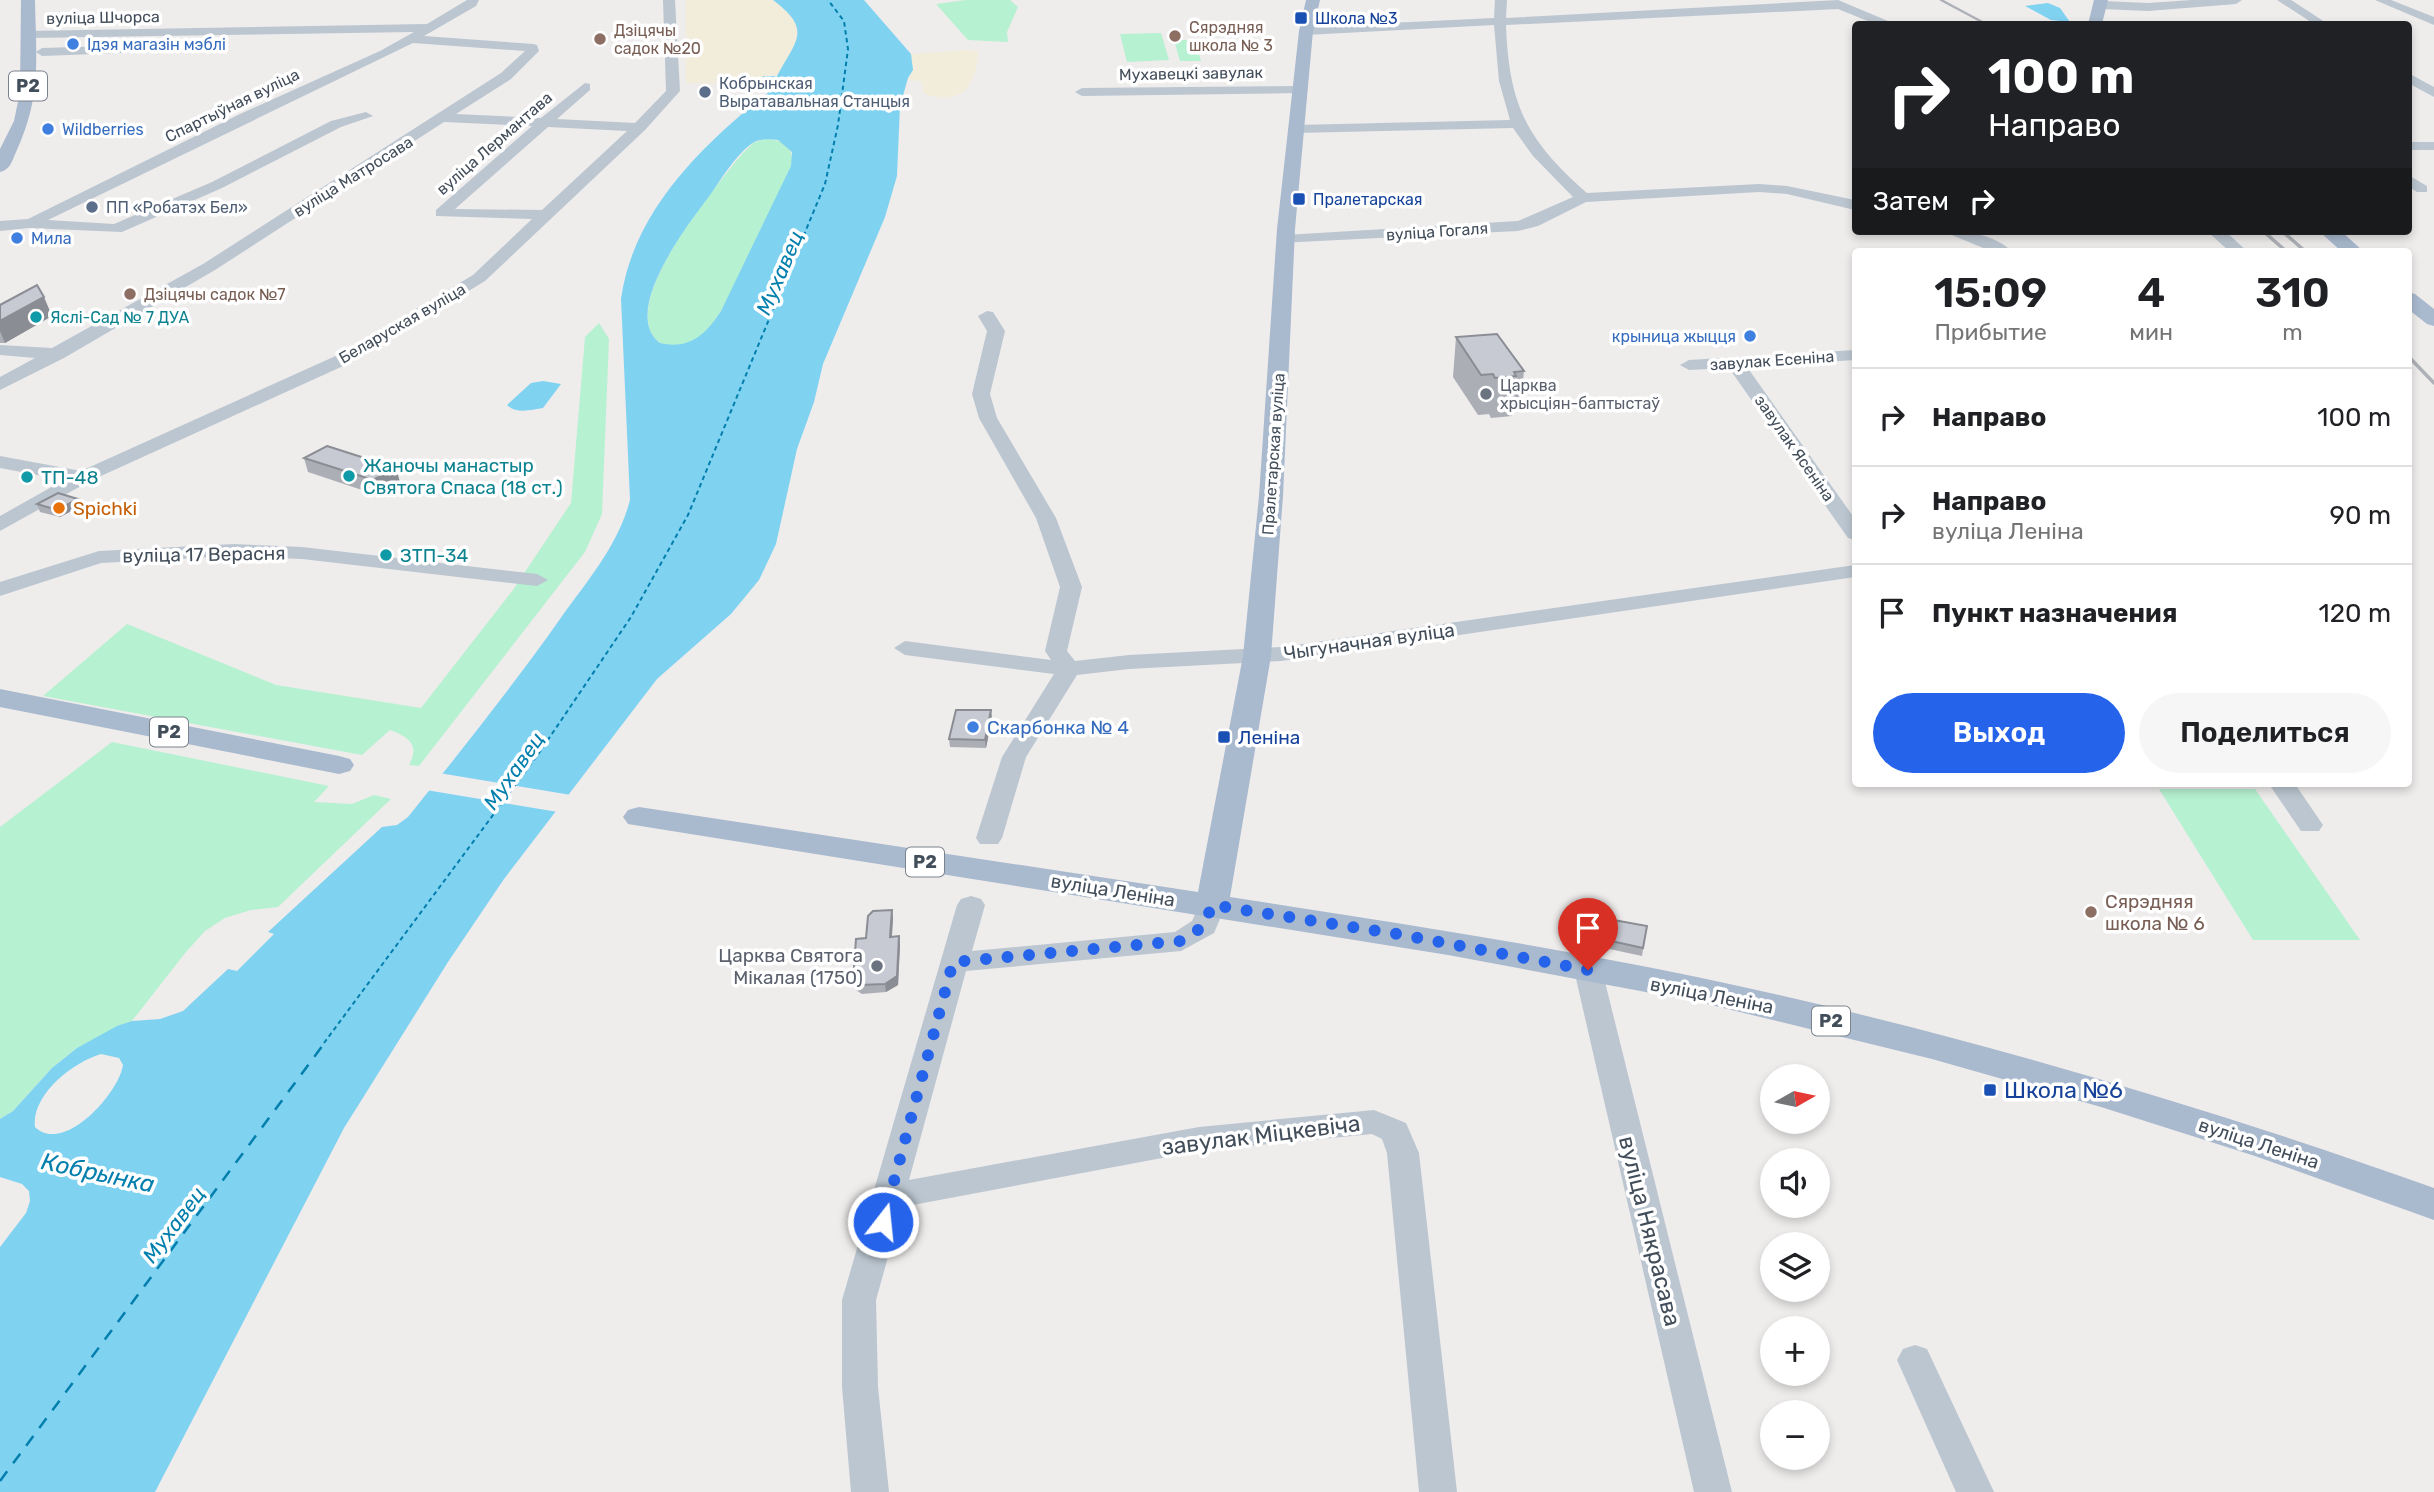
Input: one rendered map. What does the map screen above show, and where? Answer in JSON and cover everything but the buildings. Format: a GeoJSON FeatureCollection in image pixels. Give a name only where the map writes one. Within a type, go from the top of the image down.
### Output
{"type":"FeatureCollection","features":[{"type":"Feature","properties":{"kind":"main road","name":"Р2"},"geometry":{"type":"LineString","coordinates":[[0,167],[22,121],[27,92],[20,63],[29,34],[28,0]]}},
{"type":"Feature","properties":{"kind":"main road","name":"Пралетарская вуліца"},"geometry":{"type":"LineString","coordinates":[[1212,905],[1257,656],[1271,496],[1285,240],[1307,31],[1313,0]]}},
{"type":"Feature","properties":{"kind":"main road"},"geometry":{"type":"LineString","coordinates":[[2096,21],[2101,2]]}},
{"type":"Feature","properties":{"kind":"main road"},"geometry":{"type":"LineString","coordinates":[[2334,235],[2349,248]]}},
{"type":"Feature","properties":{"kind":"main road"},"geometry":{"type":"LineString","coordinates":[[2412,301],[2434,320]]}},
{"type":"Feature","properties":{"kind":"main road","name":"Р2"},"geometry":{"type":"LineString","coordinates":[[0,698],[339,765]]}},
{"type":"Feature","properties":{"kind":"main road","name":"вуліца Леніна"},"geometry":{"type":"LineString","coordinates":[[639,817],[1397,934],[1756,1002],[1994,1062],[2214,1128],[2334,1167],[2434,1204]]}},
{"type":"Feature","properties":{"kind":"street","name":"Беларуская вуліца"},"geometry":{"type":"LineString","coordinates":[[0,525],[83,477],[346,358],[479,278],[663,104],[675,84],[669,0]]}},
{"type":"Feature","properties":{"kind":"street"},"geometry":{"type":"LineString","coordinates":[[1501,0],[1498,20],[1505,72],[1518,124],[1563,180],[1583,198]]}},
{"type":"Feature","properties":{"kind":"street"},"geometry":{"type":"LineString","coordinates":[[2101,2],[2158,6],[2235,0]]}},
{"type":"Feature","properties":{"kind":"street"},"geometry":{"type":"LineString","coordinates":[[2283,0],[2317,21]]}},
{"type":"Feature","properties":{"kind":"street"},"geometry":{"type":"LineString","coordinates":[[2381,0],[2434,20]]}},
{"type":"Feature","properties":{"kind":"street"},"geometry":{"type":"LineString","coordinates":[[472,2],[489,1]]}},
{"type":"Feature","properties":{"kind":"street","name":"Спартыўная вуліца"},"geometry":{"type":"LineString","coordinates":[[0,226],[31,223],[412,39],[472,2]]}},
{"type":"Feature","properties":{"kind":"street"},"geometry":{"type":"LineString","coordinates":[[1307,31],[1834,2],[1877,21]]}},
{"type":"Feature","properties":{"kind":"street","name":"вуліца Шчорса"},"geometry":{"type":"LineString","coordinates":[[29,34],[431,28]]}},
{"type":"Feature","properties":{"kind":"street","name":"вуліца Матросава"},"geometry":{"type":"LineString","coordinates":[[0,385],[209,267],[506,76],[533,48],[412,39]]}},
{"type":"Feature","properties":{"kind":"street"},"geometry":{"type":"LineString","coordinates":[[42,52],[174,47]]}},
{"type":"Feature","properties":{"kind":"street"},"geometry":{"type":"LineString","coordinates":[[2412,79],[2430,90]]}},
{"type":"Feature","properties":{"kind":"street","name":"вуліца Лермантава"},"geometry":{"type":"LineString","coordinates":[[546,215],[441,212],[584,87]]}},
{"type":"Feature","properties":{"kind":"street","name":"Мухавецкі завулак"},"geometry":{"type":"LineString","coordinates":[[1082,92],[1301,89]]}},
{"type":"Feature","properties":{"kind":"street"},"geometry":{"type":"LineString","coordinates":[[2412,89],[2430,90]]}},
{"type":"Feature","properties":{"kind":"street"},"geometry":{"type":"LineString","coordinates":[[31,223],[116,229],[217,185],[336,124],[366,116]]}},
{"type":"Feature","properties":{"kind":"street"},"geometry":{"type":"LineString","coordinates":[[443,118],[640,127]]}},
{"type":"Feature","properties":{"kind":"street"},"geometry":{"type":"LineString","coordinates":[[1296,129],[1518,124]]}},
{"type":"Feature","properties":{"kind":"street"},"geometry":{"type":"LineString","coordinates":[[2412,146],[2434,146]]}},
{"type":"Feature","properties":{"kind":"street"},"geometry":{"type":"LineString","coordinates":[[2412,182],[2422,189]]}},
{"type":"Feature","properties":{"kind":"street","name":"вуліца Гогаля"},"geometry":{"type":"LineString","coordinates":[[1285,240],[1518,226],[1533,223],[1583,198],[1759,188],[1787,190],[1852,204]]}},
{"type":"Feature","properties":{"kind":"street"},"geometry":{"type":"LineString","coordinates":[[1962,235],[1998,248]]}},
{"type":"Feature","properties":{"kind":"street"},"geometry":{"type":"LineString","coordinates":[[2220,235],[2235,248]]}},
{"type":"Feature","properties":{"kind":"street"},"geometry":{"type":"LineString","coordinates":[[987,316],[996,331],[981,394],[988,418],[1046,518],[1071,587],[1056,651],[1069,669],[1014,757],[989,838]]}},
{"type":"Feature","properties":{"kind":"street"},"geometry":{"type":"LineString","coordinates":[[0,350],[58,354]]}},
{"type":"Feature","properties":{"kind":"street","name":"завулак Есеніна"},"geometry":{"type":"LineString","coordinates":[[1689,365],[1852,355]]}},
{"type":"Feature","properties":{"kind":"street","name":"завулак Ясеніна"},"geometry":{"type":"LineString","coordinates":[[1735,363],[1852,530]]}},
{"type":"Feature","properties":{"kind":"street"},"geometry":{"type":"LineString","coordinates":[[0,462],[83,477]]}},
{"type":"Feature","properties":{"kind":"street","name":"вуліца 17 Верасня"},"geometry":{"type":"LineString","coordinates":[[0,589],[99,557],[234,550],[302,552],[537,580]]}},
{"type":"Feature","properties":{"kind":"street","name":"Чыгуначная вуліца"},"geometry":{"type":"LineString","coordinates":[[905,648],[1069,669],[1129,662],[1257,656],[1852,571]]}},
{"type":"Feature","properties":{"kind":"street"},"geometry":{"type":"LineString","coordinates":[[2283,787],[2310,825]]}},
{"type":"Feature","properties":{"kind":"street"},"geometry":{"type":"LineString","coordinates":[[870,1492],[860,1387],[859,1300],[891,1196],[953,962],[971,905]]}},
{"type":"Feature","properties":{"kind":"street"},"geometry":{"type":"LineString","coordinates":[[953,962],[1181,941],[1204,926],[1212,905]]}},
{"type":"Feature","properties":{"kind":"street","name":"вуліца Някрасава"},"geometry":{"type":"LineString","coordinates":[[1588,970],[1713,1492]]}},
{"type":"Feature","properties":{"kind":"street","name":"завулак Міцкевіча"},"geometry":{"type":"LineString","coordinates":[[891,1196],[1199,1139],[1374,1122],[1395,1131],[1403,1153],[1438,1492]]}},
{"type":"Feature","properties":{"kind":"street"},"geometry":{"type":"LineString","coordinates":[[1915,1360],[1975,1492]]}},
{"type":"Feature","properties":{"kind":"green space"},"geometry":{"type":"Polygon","coordinates":[[[966,0],[1010,0],[1018,7],[1007,32],[1008,42],[968,40],[936,4],[966,0]]]}},
{"type":"Feature","properties":{"kind":"green space"},"geometry":{"type":"Polygon","coordinates":[[[1161,33],[1169,60],[1127,62],[1120,34],[1161,33]]]}},
{"type":"Feature","properties":{"kind":"green space"},"geometry":{"type":"Polygon","coordinates":[[[1174,40],[1195,40],[1201,61],[1180,61],[1174,40]]]}},
{"type":"Feature","properties":{"kind":"green space"},"geometry":{"type":"Polygon","coordinates":[[[764,139],[786,145],[791,154],[791,166],[737,282],[725,305],[701,336],[681,345],[660,343],[649,326],[649,302],[659,275],[674,246],[712,191],[753,143],[764,139]]]}},
{"type":"Feature","properties":{"kind":"green space"},"geometry":{"type":"Polygon","coordinates":[[[599,323],[609,339],[602,514],[585,552],[419,766],[409,765],[413,752],[411,743],[390,730],[362,755],[43,696],[127,624],[276,685],[421,708],[513,590],[571,503],[585,337],[599,323]]]}},
{"type":"Feature","properties":{"kind":"green space"},"geometry":{"type":"Polygon","coordinates":[[[112,742],[329,786],[314,802],[352,804],[374,795],[391,799],[278,907],[251,910],[225,918],[205,931],[132,1021],[77,1048],[52,1068],[13,1111],[0,1119],[0,827],[112,742]]]}},
{"type":"Feature","properties":{"kind":"green space"},"geometry":{"type":"Polygon","coordinates":[[[2159,789],[2255,789],[2360,940],[2253,940],[2159,789]]]}},
{"type":"Feature","properties":{"kind":"sand"},"geometry":{"type":"Polygon","coordinates":[[[686,0],[773,0],[785,10],[797,28],[798,36],[777,76],[768,75],[763,79],[764,84],[686,83],[686,0]]]}},
{"type":"Feature","properties":{"kind":"sand"},"geometry":{"type":"Polygon","coordinates":[[[978,51],[977,64],[970,84],[957,95],[937,97],[924,94],[921,81],[907,80],[913,70],[911,54],[978,51]]]}},
{"type":"Feature","properties":{"kind":"water"},"geometry":{"type":"Polygon","coordinates":[[[773,0],[864,0],[911,54],[913,70],[900,106],[897,176],[885,217],[823,364],[814,402],[797,449],[776,544],[759,580],[731,614],[657,679],[504,879],[448,962],[344,1128],[155,1492],[0,1492],[0,1247],[26,1213],[30,1201],[29,1191],[22,1184],[0,1177],[0,1119],[13,1111],[52,1068],[77,1048],[117,1026],[132,1021],[160,1019],[183,1011],[228,969],[237,971],[274,934],[268,932],[382,827],[397,825],[408,817],[505,694],[591,577],[618,533],[630,500],[621,299],[628,267],[656,208],[675,182],[720,133],[770,91],[783,90],[770,89],[770,86],[764,84],[763,76],[777,76],[795,44],[797,28],[785,10],[773,0]],[[778,140],[757,141],[740,155],[688,225],[662,268],[648,311],[650,329],[660,343],[671,345],[689,342],[703,333],[721,311],[791,166],[792,152],[778,140]],[[101,1054],[78,1064],[56,1082],[40,1103],[35,1127],[47,1134],[60,1133],[75,1127],[101,1104],[112,1090],[123,1065],[119,1058],[101,1054]]]}},
{"type":"Feature","properties":{"kind":"water"},"geometry":{"type":"Polygon","coordinates":[[[2048,3],[2060,8],[2069,21],[2051,20],[2025,6],[2048,3]]]}},
{"type":"Feature","properties":{"kind":"water"},"geometry":{"type":"Polygon","coordinates":[[[543,381],[561,384],[543,408],[519,410],[507,405],[531,383],[543,381]]]}},
{"type":"Feature","properties":{"kind":"pier"},"geometry":{"type":"Polygon","coordinates":[[[439,773],[571,795],[558,812],[426,790],[439,773]]]}},
{"type":"Feature","properties":{"kind":"ferry route"},"geometry":{"type":"LineString","coordinates":[[324,1043],[539,753],[631,617],[688,515],[825,184],[838,125],[848,49],[844,21],[828,0]]}},
{"type":"Feature","properties":{"kind":"ferry route"},"geometry":{"type":"LineString","coordinates":[[0,1481],[326,1041]]}},
{"type":"Feature","properties":{"kind":"railway"},"geometry":{"type":"LineString","coordinates":[[1941,0],[1980,21]]}},
{"type":"Feature","properties":{"kind":"railway"},"geometry":{"type":"LineString","coordinates":[[2268,235],[2282,248]]}},
{"type":"Feature","properties":{"kind":"railway"},"geometry":{"type":"LineString","coordinates":[[2287,235],[2301,248]]}},
{"type":"Feature","properties":{"kind":"railway"},"geometry":{"type":"LineString","coordinates":[[2412,360],[2434,383]]}},
{"type":"Feature","properties":{"kind":"place","name":"Школа №3"},"geometry":{"type":"Point","coordinates":[1301,18]}},
{"type":"Feature","properties":{"kind":"place","name":"Сярэдняя школа № 3"},"geometry":{"type":"Point","coordinates":[1175,36]}},
{"type":"Feature","properties":{"kind":"place","name":"Дзіцячы садок №20"},"geometry":{"type":"Point","coordinates":[600,39]}},
{"type":"Feature","properties":{"kind":"place","name":"Ідэя магазін мэблі"},"geometry":{"type":"Point","coordinates":[73,44]}},
{"type":"Feature","properties":{"kind":"place","name":"Кобрынская Выратавальная Станцыя"},"geometry":{"type":"Point","coordinates":[705,92]}},
{"type":"Feature","properties":{"kind":"place","name":"Wildberries"},"geometry":{"type":"Point","coordinates":[48,129]}},
{"type":"Feature","properties":{"kind":"place","name":"Пралетарская"},"geometry":{"type":"Point","coordinates":[1299,199]}},
{"type":"Feature","properties":{"kind":"place","name":"ПП «Робатэх Бел»"},"geometry":{"type":"Point","coordinates":[92,207]}},
{"type":"Feature","properties":{"kind":"place","name":"Мила"},"geometry":{"type":"Point","coordinates":[17,238]}},
{"type":"Feature","properties":{"kind":"place","name":"Дзіцячы садок №7"},"geometry":{"type":"Point","coordinates":[130,294]}},
{"type":"Feature","properties":{"kind":"place","name":"Яслі-Сад № 7 ДУА"},"geometry":{"type":"Point","coordinates":[36,317]}},
{"type":"Feature","properties":{"kind":"place","name":"крыница жыцця"},"geometry":{"type":"Point","coordinates":[1750,336]}},
{"type":"Feature","properties":{"kind":"place","name":"Царква хрысціян-баптыстаў"},"geometry":{"type":"Point","coordinates":[1486,394]}},
{"type":"Feature","properties":{"kind":"place","name":"Жаночы манастыр Святога Спаса (18 ст.)"},"geometry":{"type":"Point","coordinates":[349,476]}},
{"type":"Feature","properties":{"kind":"place","name":"ТП-48"},"geometry":{"type":"Point","coordinates":[27,477]}},
{"type":"Feature","properties":{"kind":"place","name":"Spichki"},"geometry":{"type":"Point","coordinates":[59,508]}},
{"type":"Feature","properties":{"kind":"place","name":"ЗТП-34"},"geometry":{"type":"Point","coordinates":[386,555]}},
{"type":"Feature","properties":{"kind":"place","name":"Скарбонка № 4"},"geometry":{"type":"Point","coordinates":[973,727]}},
{"type":"Feature","properties":{"kind":"place","name":"Леніна"},"geometry":{"type":"Point","coordinates":[1224,737]}},
{"type":"Feature","properties":{"kind":"place","name":"Сярэдняя школа № 6"},"geometry":{"type":"Point","coordinates":[2091,912]}},
{"type":"Feature","properties":{"kind":"place","name":"Царква Святога Мікалая (1750)"},"geometry":{"type":"Point","coordinates":[877,966]}},
{"type":"Feature","properties":{"kind":"place","name":"Школа №6"},"geometry":{"type":"Point","coordinates":[1990,1090]}},
{"type":"Feature","properties":{"kind":"route"},"geometry":{"type":"LineString","coordinates":[[883,1222],[953,962],[1181,941],[1204,926],[1212,905],[1397,934],[1588,970]]}},
{"type":"Feature","properties":{"kind":"water label","name":"Мухавец"},"geometry":{"type":"Point","coordinates":[780,273]}},
{"type":"Feature","properties":{"kind":"water label","name":"Мухавец"},"geometry":{"type":"Point","coordinates":[514,771]}},
{"type":"Feature","properties":{"kind":"water label","name":"Кобрынка"},"geometry":{"type":"Point","coordinates":[98,1173]}},
{"type":"Feature","properties":{"kind":"water label","name":"Мухавец"},"geometry":{"type":"Point","coordinates":[174,1225]}}]}
